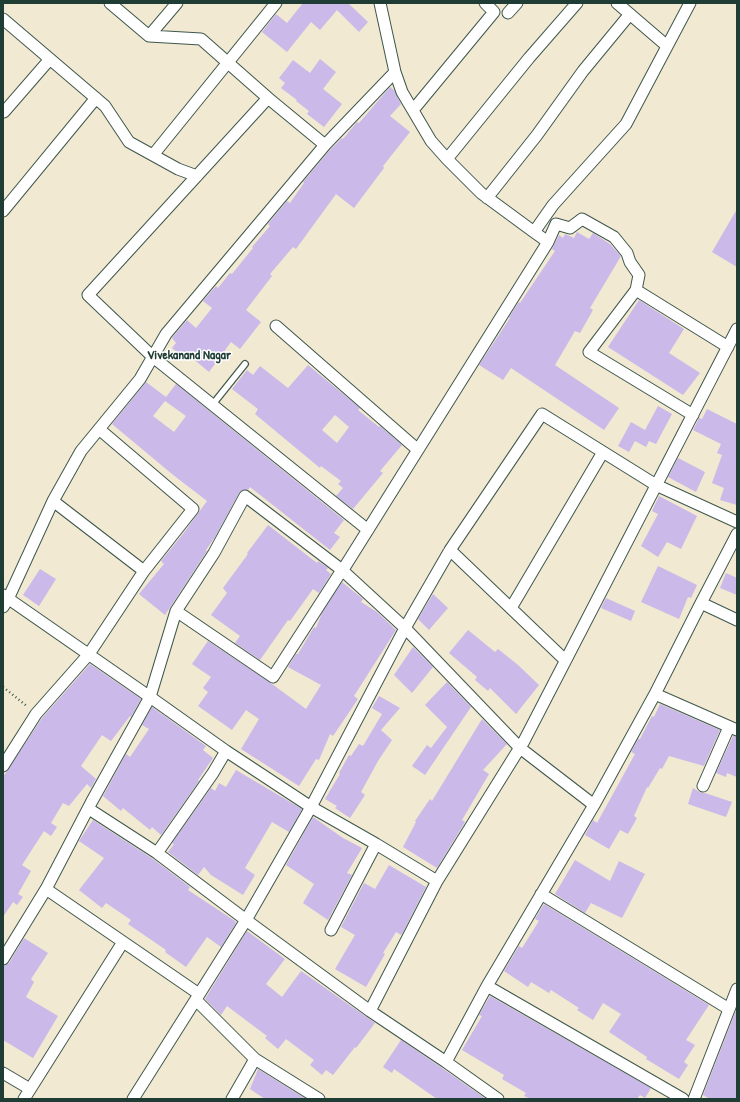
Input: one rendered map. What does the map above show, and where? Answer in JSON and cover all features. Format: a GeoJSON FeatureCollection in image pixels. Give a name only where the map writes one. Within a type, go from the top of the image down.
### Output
{"type":"FeatureCollection","features":[{"type":"Feature","properties":{"kind":"street"},"geometry":{"type":"LineString","coordinates":[[110,3],[150,36],[201,39],[268,98],[325,145]]}},
{"type":"Feature","properties":{"kind":"street"},"geometry":{"type":"LineString","coordinates":[[150,36],[177,3]]}},
{"type":"Feature","properties":{"kind":"street"},"geometry":{"type":"LineString","coordinates":[[153,155],[276,3]]}},
{"type":"Feature","properties":{"kind":"street"},"geometry":{"type":"LineString","coordinates":[[380,3],[395,72],[402,92],[431,141],[447,159],[488,198],[548,242]]}},
{"type":"Feature","properties":{"kind":"street"},"geometry":{"type":"LineString","coordinates":[[412,110],[494,12],[485,3]]}},
{"type":"Feature","properties":{"kind":"street"},"geometry":{"type":"LineString","coordinates":[[508,13],[517,3]]}},
{"type":"Feature","properties":{"kind":"street"},"geometry":{"type":"LineString","coordinates":[[447,159],[529,58],[577,3]]}},
{"type":"Feature","properties":{"kind":"street"},"geometry":{"type":"LineString","coordinates":[[534,232],[553,205],[626,124],[690,3]]}},
{"type":"Feature","properties":{"kind":"street"},"geometry":{"type":"LineString","coordinates":[[619,4],[667,46]]}},
{"type":"Feature","properties":{"kind":"street"},"geometry":{"type":"LineString","coordinates":[[488,198],[583,71],[630,14]]}},
{"type":"Feature","properties":{"kind":"street"},"geometry":{"type":"LineString","coordinates":[[3,19],[105,106],[129,142],[178,169],[197,176]]}},
{"type":"Feature","properties":{"kind":"street"},"geometry":{"type":"LineString","coordinates":[[4,112],[50,59]]}},
{"type":"Feature","properties":{"kind":"street"},"geometry":{"type":"LineString","coordinates":[[395,72],[325,145],[166,334],[140,379],[81,451],[53,501],[5,600],[89,654],[226,751],[311,807],[437,881]]}},
{"type":"Feature","properties":{"kind":"street"},"geometry":{"type":"LineString","coordinates":[[3,211],[96,98]]}},
{"type":"Feature","properties":{"kind":"street"},"geometry":{"type":"LineString","coordinates":[[268,98],[88,295],[153,357],[368,530]]}},
{"type":"Feature","properties":{"kind":"street"},"geometry":{"type":"LineString","coordinates":[[176,611],[273,677],[344,568],[548,242],[556,224],[570,228],[582,219],[614,237],[627,253],[630,262],[639,275],[636,290],[589,352],[693,415]]}},
{"type":"Feature","properties":{"kind":"street"},"geometry":{"type":"LineString","coordinates":[[636,290],[728,347]]}},
{"type":"Feature","properties":{"kind":"street"},"geometry":{"type":"LineString","coordinates":[[276,326],[418,450]]}},
{"type":"Feature","properties":{"kind":"street"},"geometry":{"type":"LineString","coordinates":[[370,1011],[437,881],[520,748],[737,329]]}},
{"type":"Feature","properties":{"kind":"street"},"geometry":{"type":"LineString","coordinates":[[133,1099],[246,920],[311,807],[405,628],[450,550],[542,414],[656,485],[737,522]]}},
{"type":"Feature","properties":{"kind":"street"},"geometry":{"type":"LineString","coordinates":[[3,766],[36,714],[89,654],[144,571],[193,509],[99,429]]}},
{"type":"Feature","properties":{"kind":"street"},"geometry":{"type":"LineString","coordinates":[[510,608],[603,452]]}},
{"type":"Feature","properties":{"kind":"street"},"geometry":{"type":"LineString","coordinates":[[3,959],[46,889],[150,697],[176,611],[214,553],[245,496],[342,570],[405,628],[520,748],[594,805]]}},
{"type":"Feature","properties":{"kind":"street"},"geometry":{"type":"LineString","coordinates":[[53,501],[144,571]]}},
{"type":"Feature","properties":{"kind":"street"},"geometry":{"type":"LineString","coordinates":[[446,1062],[487,986],[594,805],[655,694],[737,534]]}},
{"type":"Feature","properties":{"kind":"street"},"geometry":{"type":"LineString","coordinates":[[450,550],[565,660]]}},
{"type":"Feature","properties":{"kind":"street"},"geometry":{"type":"LineString","coordinates":[[701,603],[737,620]]}},
{"type":"Feature","properties":{"kind":"street"},"geometry":{"type":"LineString","coordinates":[[655,694],[733,729],[703,786]]}},
{"type":"Feature","properties":{"kind":"street"},"geometry":{"type":"LineString","coordinates":[[157,853],[226,751]]}},
{"type":"Feature","properties":{"kind":"street"},"geometry":{"type":"LineString","coordinates":[[89,809],[157,853],[370,1011],[498,1099]]}},
{"type":"Feature","properties":{"kind":"street"},"geometry":{"type":"LineString","coordinates":[[331,930],[376,844]]}},
{"type":"Feature","properties":{"kind":"street"},"geometry":{"type":"LineString","coordinates":[[46,889],[124,942],[197,997],[256,1059],[319,1099]]}},
{"type":"Feature","properties":{"kind":"street"},"geometry":{"type":"LineString","coordinates":[[541,894],[729,1009]]}},
{"type":"Feature","properties":{"kind":"street"},"geometry":{"type":"LineString","coordinates":[[24,1099],[124,942]]}},
{"type":"Feature","properties":{"kind":"street"},"geometry":{"type":"LineString","coordinates":[[487,986],[683,1099]]}},
{"type":"Feature","properties":{"kind":"street"},"geometry":{"type":"LineString","coordinates":[[694,1099],[737,988]]}},
{"type":"Feature","properties":{"kind":"street"},"geometry":{"type":"LineString","coordinates":[[232,1099],[256,1059]]}},
{"type":"Feature","properties":{"kind":"street"},"geometry":{"type":"LineString","coordinates":[[3,1073],[30,1089]]}},
{"type":"Feature","properties":{"kind":"lane"},"geometry":{"type":"LineString","coordinates":[[212,404],[245,364]]}},
{"type":"Feature","properties":{"kind":"path"},"geometry":{"type":"LineString","coordinates":[[3,687],[36,714]]}},
{"type":"Feature","properties":{"kind":"building"},"geometry":{"type":"Polygon","coordinates":[[[303,3],[348,3],[368,22],[359,32],[337,10],[320,30],[311,22],[287,52],[262,32],[276,14],[287,23],[303,3]]]}},
{"type":"Feature","properties":{"kind":"building"},"geometry":{"type":"Polygon","coordinates":[[[320,59],[336,72],[323,89],[342,104],[324,127],[307,114],[309,111],[296,101],[297,100],[281,88],[285,83],[279,78],[293,60],[310,73],[320,59]]]}},
{"type":"Feature","properties":{"kind":"building"},"geometry":{"type":"Polygon","coordinates":[[[390,87],[394,90],[401,104],[390,116],[410,132],[383,166],[384,168],[354,208],[336,194],[296,249],[293,247],[270,274],[272,276],[246,310],[261,322],[240,349],[231,342],[209,372],[185,352],[182,356],[172,348],[176,343],[172,338],[187,320],[196,328],[212,308],[203,301],[216,286],[218,288],[230,273],[232,274],[270,226],[268,224],[287,201],[290,203],[304,183],[303,182],[330,150],[342,138],[343,139],[357,122],[359,123],[390,87]]]}},
{"type":"Feature","properties":{"kind":"building"},"geometry":{"type":"Polygon","coordinates":[[[737,209],[737,267],[712,252],[737,209]]]}},
{"type":"Feature","properties":{"kind":"building"},"geometry":{"type":"Polygon","coordinates":[[[577,232],[589,239],[593,233],[610,244],[621,256],[590,308],[593,310],[580,333],[575,331],[555,365],[619,408],[604,430],[511,368],[503,380],[479,365],[519,302],[520,303],[555,251],[552,249],[559,235],[563,238],[565,234],[574,238],[577,232]]]}},
{"type":"Feature","properties":{"kind":"building"},"geometry":{"type":"Polygon","coordinates":[[[639,300],[684,329],[669,353],[700,373],[683,395],[608,347],[639,300]]]}},
{"type":"Feature","properties":{"kind":"building"},"geometry":{"type":"Polygon","coordinates":[[[308,365],[360,408],[358,410],[402,445],[380,471],[383,473],[353,509],[336,496],[343,488],[338,484],[341,481],[321,466],[320,468],[255,414],[258,409],[232,389],[247,370],[253,375],[260,366],[288,388],[308,365]],[[335,415],[322,430],[337,443],[349,427],[335,415]]]}},
{"type":"Feature","properties":{"kind":"building"},"geometry":{"type":"Polygon","coordinates":[[[146,382],[166,397],[176,384],[344,520],[334,533],[340,537],[330,550],[250,487],[248,490],[242,490],[206,550],[207,551],[165,615],[139,594],[164,564],[161,561],[207,501],[112,424],[146,382]],[[165,401],[153,416],[174,432],[186,416],[165,401]]]}},
{"type":"Feature","properties":{"kind":"building"},"geometry":{"type":"Polygon","coordinates":[[[658,406],[672,414],[656,444],[649,441],[646,447],[635,441],[629,452],[618,446],[631,422],[645,430],[658,406]]]}},
{"type":"Feature","properties":{"kind":"building"},"geometry":{"type":"Polygon","coordinates":[[[707,409],[737,424],[737,505],[720,500],[724,488],[712,483],[722,455],[717,453],[721,444],[693,430],[699,418],[702,419],[707,409]]]}},
{"type":"Feature","properties":{"kind":"building"},"geometry":{"type":"Polygon","coordinates":[[[678,458],[705,472],[696,492],[668,477],[678,458]]]}},
{"type":"Feature","properties":{"kind":"building"},"geometry":{"type":"Polygon","coordinates":[[[659,496],[697,516],[681,549],[667,542],[658,557],[641,546],[658,514],[652,511],[659,496]]]}},
{"type":"Feature","properties":{"kind":"building"},"geometry":{"type":"Polygon","coordinates":[[[268,525],[317,563],[318,561],[328,568],[326,570],[331,574],[319,593],[313,589],[290,621],[288,620],[260,660],[235,643],[240,636],[211,615],[227,593],[223,588],[268,525]]]}},
{"type":"Feature","properties":{"kind":"building"},"geometry":{"type":"Polygon","coordinates":[[[658,566],[697,585],[691,598],[688,597],[679,619],[641,602],[658,566]]]}},
{"type":"Feature","properties":{"kind":"building"},"geometry":{"type":"Polygon","coordinates":[[[40,569],[56,579],[39,606],[23,595],[40,569]]]}},
{"type":"Feature","properties":{"kind":"building"},"geometry":{"type":"Polygon","coordinates":[[[726,573],[737,578],[737,595],[720,588],[726,573]]]}},
{"type":"Feature","properties":{"kind":"building"},"geometry":{"type":"Polygon","coordinates":[[[342,582],[363,599],[361,602],[377,612],[396,630],[354,696],[358,699],[333,736],[330,734],[319,760],[316,759],[299,786],[241,749],[259,719],[246,710],[232,730],[198,706],[208,692],[203,688],[211,677],[192,664],[208,641],[306,709],[321,685],[288,667],[296,654],[298,654],[314,627],[316,628],[322,613],[342,582]]]}},
{"type":"Feature","properties":{"kind":"building"},"geometry":{"type":"Polygon","coordinates":[[[433,594],[448,608],[429,630],[418,619],[433,594]]]}},
{"type":"Feature","properties":{"kind":"building"},"geometry":{"type":"Polygon","coordinates":[[[606,598],[635,611],[631,621],[601,608],[606,598]]]}},
{"type":"Feature","properties":{"kind":"building"},"geometry":{"type":"Polygon","coordinates":[[[468,630],[495,652],[498,649],[539,685],[516,714],[490,688],[488,691],[475,680],[477,677],[449,653],[468,630]]]}},
{"type":"Feature","properties":{"kind":"building"},"geometry":{"type":"Polygon","coordinates":[[[413,647],[433,667],[412,693],[394,675],[413,647]]]}},
{"type":"Feature","properties":{"kind":"building"},"geometry":{"type":"Polygon","coordinates":[[[90,664],[141,699],[131,717],[130,716],[111,741],[102,735],[81,766],[96,779],[91,788],[87,784],[69,806],[63,803],[51,823],[57,827],[51,836],[44,831],[22,865],[31,871],[18,894],[23,897],[17,905],[13,902],[3,917],[3,777],[42,718],[90,664]]]}},
{"type":"Feature","properties":{"kind":"building"},"geometry":{"type":"Polygon","coordinates":[[[447,682],[471,707],[425,775],[412,766],[427,745],[431,748],[447,727],[425,705],[447,682]]]}},
{"type":"Feature","properties":{"kind":"building"},"geometry":{"type":"Polygon","coordinates":[[[379,696],[400,708],[381,730],[392,740],[378,761],[361,792],[365,795],[350,818],[335,808],[337,806],[325,799],[349,755],[351,756],[359,744],[363,746],[382,714],[372,708],[379,696]]]}},
{"type":"Feature","properties":{"kind":"building"},"geometry":{"type":"Polygon","coordinates":[[[660,704],[720,730],[704,766],[669,756],[662,769],[660,768],[648,788],[647,787],[634,816],[637,818],[628,834],[620,830],[609,849],[585,835],[593,820],[597,823],[635,754],[631,752],[638,739],[640,739],[652,716],[654,717],[660,704]]]}},
{"type":"Feature","properties":{"kind":"building"},"geometry":{"type":"Polygon","coordinates":[[[152,707],[206,746],[203,750],[213,758],[198,780],[199,781],[161,835],[152,827],[150,830],[123,808],[121,811],[103,796],[126,754],[130,757],[149,729],[142,725],[152,707]]]}},
{"type":"Feature","properties":{"kind":"building"},"geometry":{"type":"Polygon","coordinates":[[[482,719],[507,744],[483,770],[489,774],[462,820],[465,822],[437,868],[403,847],[416,822],[415,821],[430,799],[432,801],[482,719]]]}},
{"type":"Feature","properties":{"kind":"building"},"geometry":{"type":"Polygon","coordinates":[[[733,736],[737,737],[737,777],[727,773],[726,777],[716,773],[733,736]]]}},
{"type":"Feature","properties":{"kind":"building"},"geometry":{"type":"Polygon","coordinates":[[[236,770],[302,809],[289,832],[272,822],[245,868],[255,875],[243,895],[211,875],[204,867],[198,875],[168,852],[174,844],[172,843],[211,788],[215,791],[219,783],[226,787],[236,770]]]}},
{"type":"Feature","properties":{"kind":"building"},"geometry":{"type":"Polygon","coordinates":[[[693,788],[701,793],[732,802],[726,817],[688,804],[693,788]]]}},
{"type":"Feature","properties":{"kind":"building"},"geometry":{"type":"Polygon","coordinates":[[[313,817],[343,838],[362,848],[347,873],[352,875],[328,920],[303,903],[314,884],[286,865],[313,817]]]}},
{"type":"Feature","properties":{"kind":"building"},"geometry":{"type":"Polygon","coordinates":[[[93,820],[153,859],[190,887],[188,890],[235,921],[236,923],[221,947],[207,937],[186,967],[165,952],[166,950],[128,924],[131,920],[106,903],[102,908],[79,890],[104,858],[79,841],[93,820]]]}},
{"type":"Feature","properties":{"kind":"building"},"geometry":{"type":"Polygon","coordinates":[[[575,860],[610,881],[619,861],[645,874],[622,918],[591,903],[585,913],[555,894],[575,860]]]}},
{"type":"Feature","properties":{"kind":"building"},"geometry":{"type":"Polygon","coordinates":[[[389,865],[426,887],[403,932],[401,935],[396,932],[383,953],[385,954],[366,987],[335,969],[355,935],[341,927],[364,883],[375,889],[389,865]]]}},
{"type":"Feature","properties":{"kind":"building"},"geometry":{"type":"Polygon","coordinates":[[[544,904],[709,1005],[686,1040],[695,1045],[684,1062],[688,1065],[679,1079],[646,1059],[647,1057],[609,1032],[621,1014],[603,1003],[593,1020],[577,1010],[579,1008],[551,990],[549,993],[531,982],[528,987],[504,971],[519,946],[522,948],[539,921],[535,919],[544,904]]]}},
{"type":"Feature","properties":{"kind":"building"},"geometry":{"type":"Polygon","coordinates":[[[247,931],[285,959],[266,984],[282,997],[301,971],[375,1023],[333,1075],[326,1070],[322,1075],[310,1065],[314,1060],[286,1039],[278,1049],[265,1038],[267,1036],[227,1006],[221,1015],[205,999],[247,931]]]}},
{"type":"Feature","properties":{"kind":"building"},"geometry":{"type":"Polygon","coordinates":[[[24,938],[48,953],[31,979],[34,982],[26,997],[58,1016],[33,1058],[3,1040],[3,966],[9,963],[24,938]]]}},
{"type":"Feature","properties":{"kind":"building"},"geometry":{"type":"Polygon","coordinates":[[[490,996],[651,1088],[645,1098],[640,1095],[637,1099],[531,1099],[524,1096],[526,1093],[502,1079],[504,1075],[462,1050],[482,1016],[479,1015],[490,996]]]}},
{"type":"Feature","properties":{"kind":"building"},"geometry":{"type":"Polygon","coordinates":[[[737,1008],[737,1099],[710,1099],[703,1095],[737,1008]]]}},
{"type":"Feature","properties":{"kind":"building"},"geometry":{"type":"Polygon","coordinates":[[[401,1040],[486,1099],[437,1099],[394,1069],[392,1073],[383,1067],[401,1040]]]}},
{"type":"Feature","properties":{"kind":"building"},"geometry":{"type":"Polygon","coordinates":[[[258,1069],[306,1099],[265,1099],[250,1089],[258,1069]]]}},
{"type":"Feature","properties":{"kind":"district","name":"Vivekanand Nagar"},"geometry":{"type":"Point","coordinates":[189,356]}}]}
